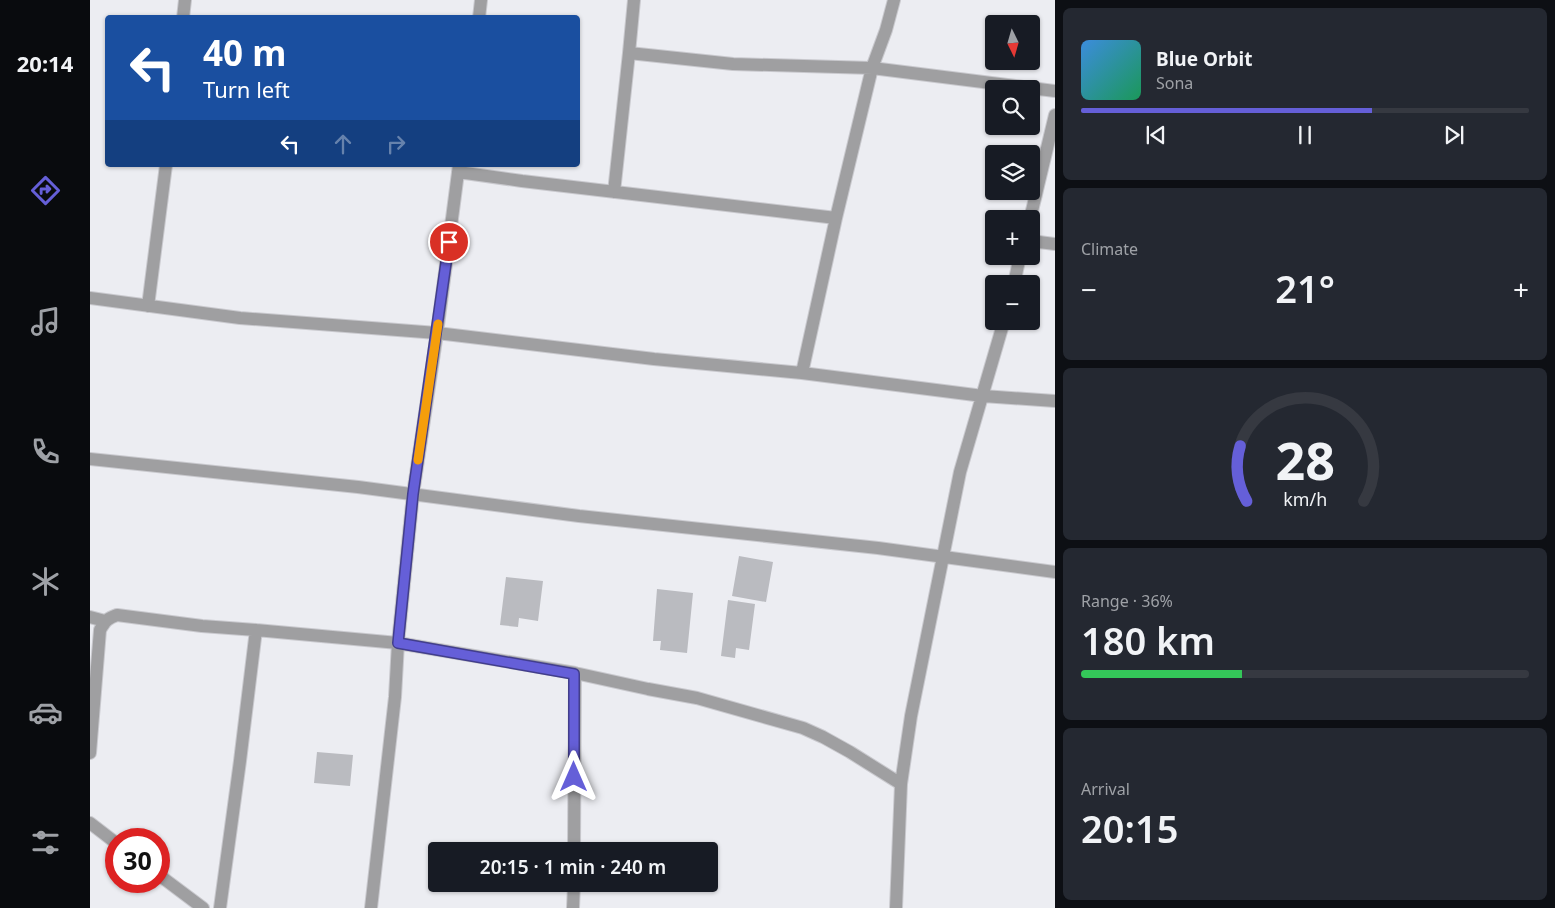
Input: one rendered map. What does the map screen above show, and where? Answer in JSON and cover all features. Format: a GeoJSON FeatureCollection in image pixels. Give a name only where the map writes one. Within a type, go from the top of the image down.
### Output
{"type":"FeatureCollection","features":[{"type":"Feature","properties":{"kind":"street"},"geometry":{"type":"LineString","coordinates":[[183,15],[185,0]]}},
{"type":"Feature","properties":{"kind":"street"},"geometry":{"type":"LineString","coordinates":[[479,15],[481,0]]}},
{"type":"Feature","properties":{"kind":"street"},"geometry":{"type":"LineString","coordinates":[[614,192],[634,0]]}},
{"type":"Feature","properties":{"kind":"street"},"geometry":{"type":"LineString","coordinates":[[802,373],[836,218],[872,68],[886,30],[894,0]]}},
{"type":"Feature","properties":{"kind":"street"},"geometry":{"type":"LineString","coordinates":[[629,53],[733,64],[872,68],[1055,91]]}},
{"type":"Feature","properties":{"kind":"street"},"geometry":{"type":"LineString","coordinates":[[1032,210],[1055,115]]}},
{"type":"Feature","properties":{"kind":"street"},"geometry":{"type":"LineString","coordinates":[[148,306],[166,167]]}},
{"type":"Feature","properties":{"kind":"street"},"geometry":{"type":"LineString","coordinates":[[371,908],[395,697],[398,643],[413,494],[459,168],[522,181],[836,218]]}},
{"type":"Feature","properties":{"kind":"street"},"geometry":{"type":"LineString","coordinates":[[1040,242],[1055,244]]}},
{"type":"Feature","properties":{"kind":"street"},"geometry":{"type":"LineString","coordinates":[[90,298],[240,318],[437,333],[654,359],[802,373],[983,396],[1055,401]]}},
{"type":"Feature","properties":{"kind":"street"},"geometry":{"type":"LineString","coordinates":[[896,908],[901,784],[910,716],[960,472],[1001,330]]}},
{"type":"Feature","properties":{"kind":"street"},"geometry":{"type":"LineString","coordinates":[[90,460],[358,487],[579,516],[942,556],[1055,572]]}},
{"type":"Feature","properties":{"kind":"street"},"geometry":{"type":"LineString","coordinates":[[90,754],[100,630],[105,621],[117,615],[202,626],[398,643],[698,698],[802,728],[850,752],[901,784]]}},
{"type":"Feature","properties":{"kind":"street"},"geometry":{"type":"LineString","coordinates":[[90,617],[105,621]]}},
{"type":"Feature","properties":{"kind":"street"},"geometry":{"type":"LineString","coordinates":[[220,908],[256,630]]}},
{"type":"Feature","properties":{"kind":"street"},"geometry":{"type":"LineString","coordinates":[[574,674],[574,842]]}},
{"type":"Feature","properties":{"kind":"street"},"geometry":{"type":"LineString","coordinates":[[90,824],[105,835]]}},
{"type":"Feature","properties":{"kind":"street"},"geometry":{"type":"LineString","coordinates":[[170,883],[203,908]]}},
{"type":"Feature","properties":{"kind":"street"},"geometry":{"type":"LineString","coordinates":[[574,892],[574,908]]}},
{"type":"Feature","properties":{"kind":"building"},"geometry":{"type":"Polygon","coordinates":[[[739,556],[773,562],[766,602],[732,596],[739,556]]]}},
{"type":"Feature","properties":{"kind":"building"},"geometry":{"type":"Polygon","coordinates":[[[506,577],[543,581],[538,621],[519,618],[518,627],[500,625],[506,577]]]}},
{"type":"Feature","properties":{"kind":"building"},"geometry":{"type":"Polygon","coordinates":[[[657,589],[693,593],[687,653],[660,650],[661,641],[653,641],[657,589]]]}},
{"type":"Feature","properties":{"kind":"building"},"geometry":{"type":"Polygon","coordinates":[[[728,600],[755,604],[749,650],[736,648],[735,658],[721,656],[728,600]]]}},
{"type":"Feature","properties":{"kind":"building"},"geometry":{"type":"Polygon","coordinates":[[[317,752],[353,755],[350,786],[314,783],[317,752]]]}},
{"type":"Feature","properties":{"kind":"slow traffic"},"geometry":{"type":"LineString","coordinates":[[418,460],[438,324]]}},
{"type":"Feature","properties":{"kind":"route"},"geometry":{"type":"LineString","coordinates":[[449,242],[413,494],[398,643],[574,674],[574,777]]}}]}
